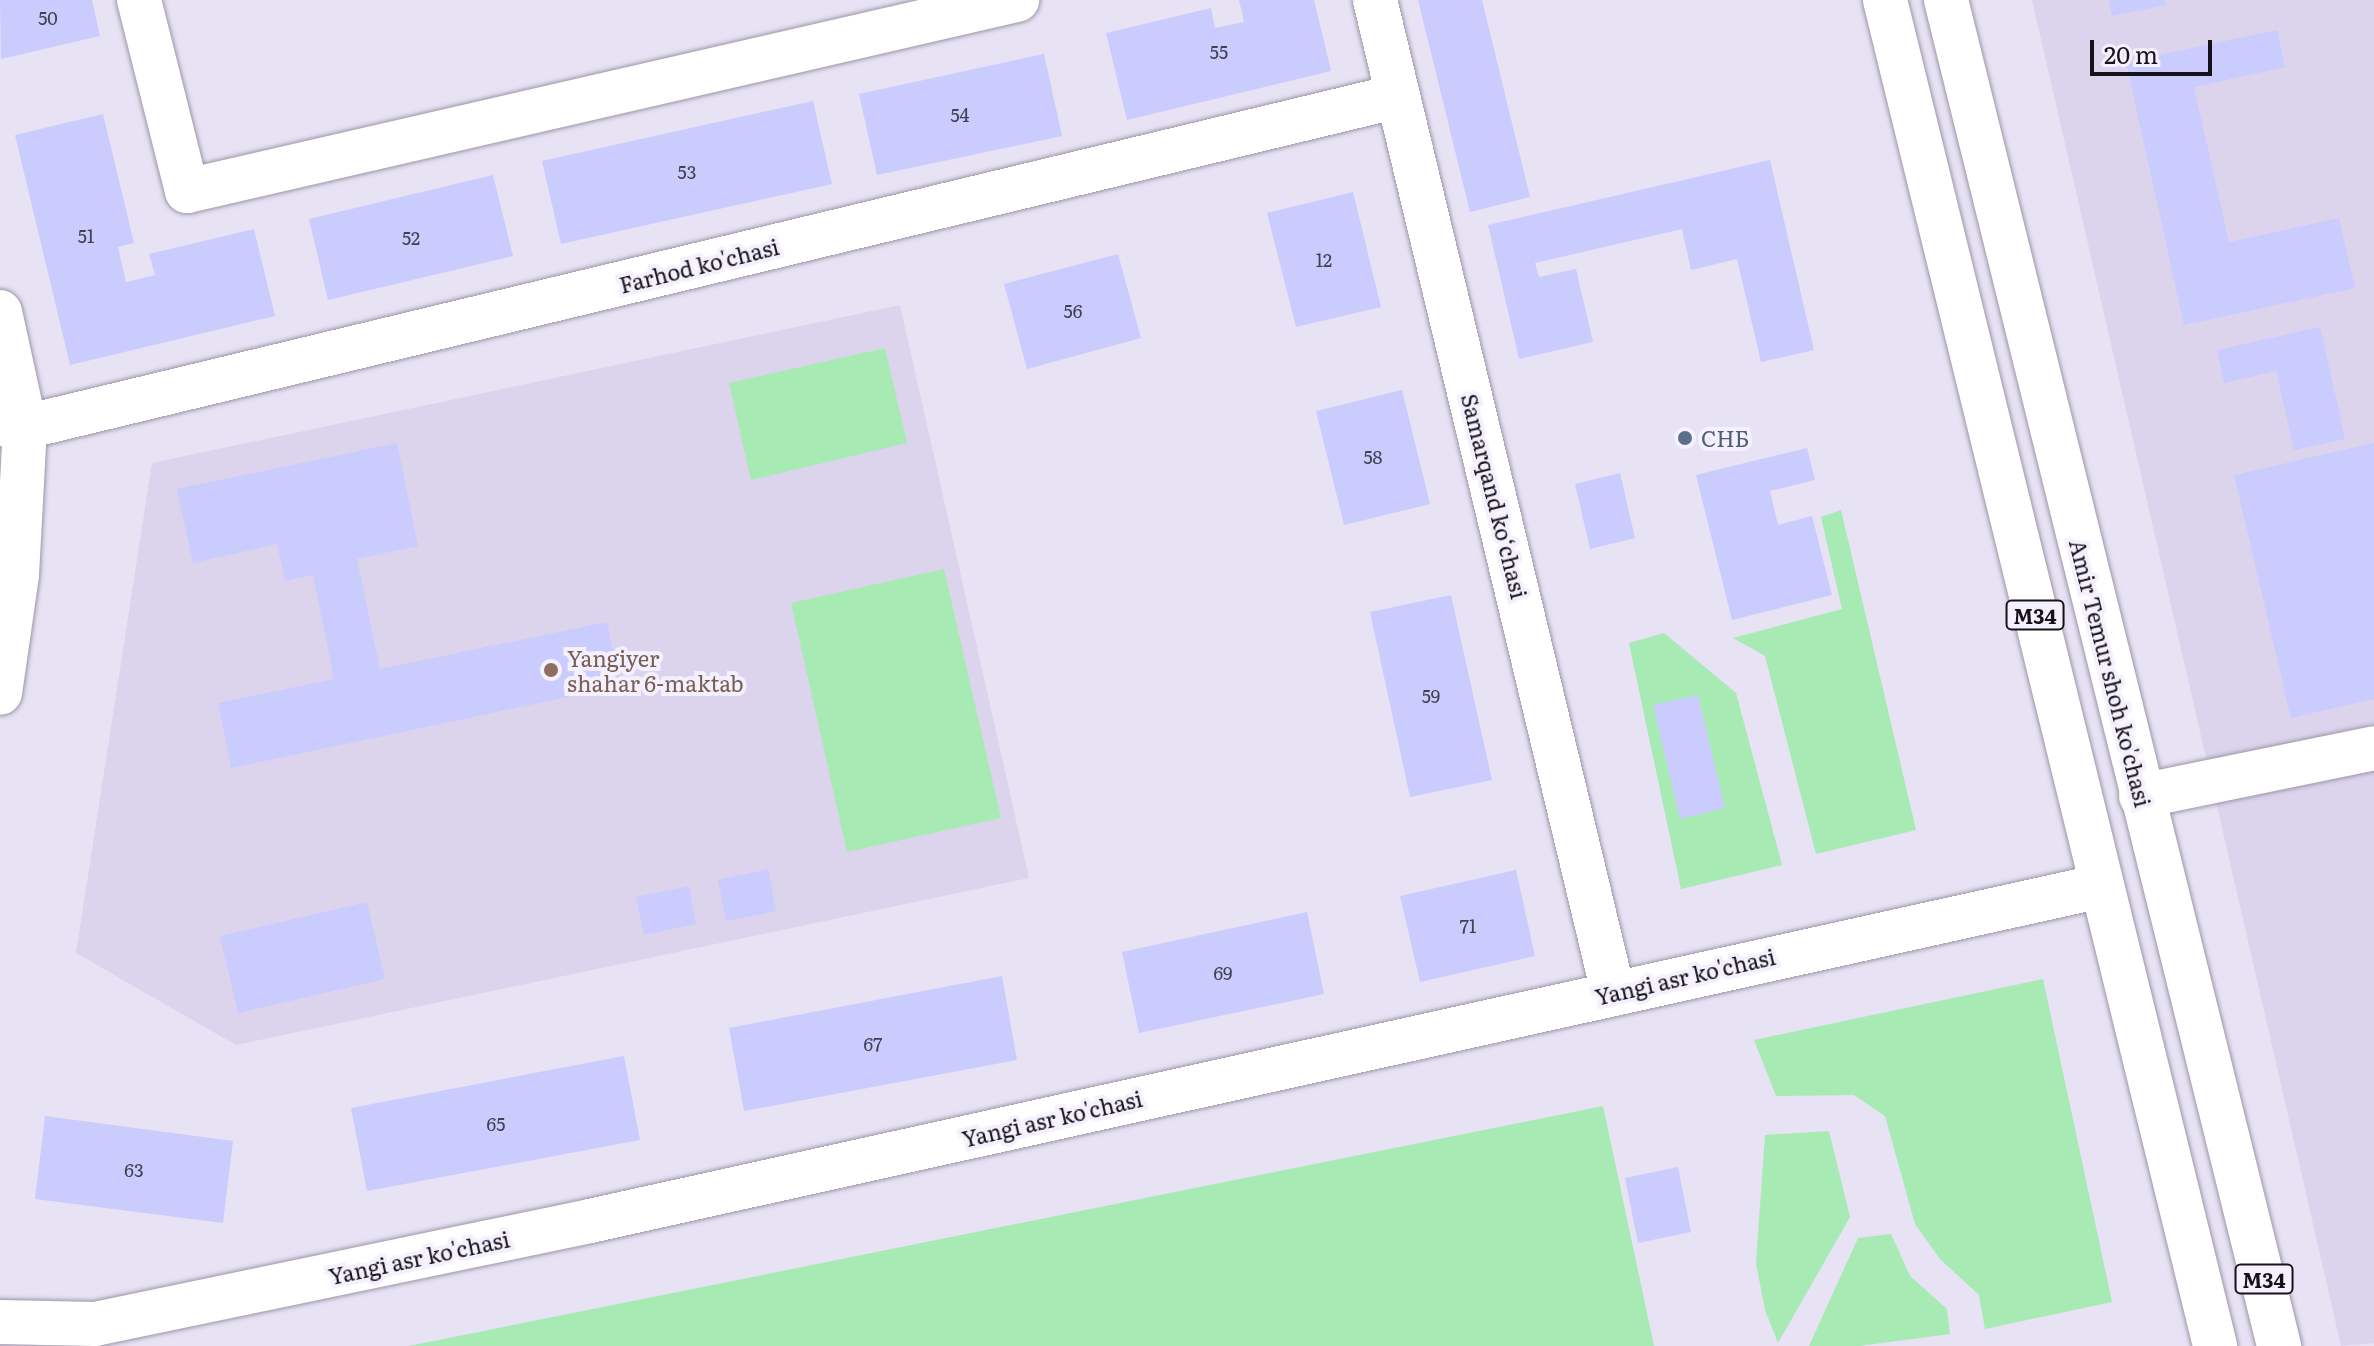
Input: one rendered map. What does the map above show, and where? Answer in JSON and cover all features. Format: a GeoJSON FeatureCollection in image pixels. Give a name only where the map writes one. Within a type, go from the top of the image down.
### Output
{"type":"FeatureCollection","features":[{"type":"Feature","properties":{"kind":"main road"},"geometry":{"type":"LineString","coordinates":[[139,0],[187,191],[1017,0]]}},
{"type":"Feature","properties":{"kind":"main road","name":"Samarqand ko‘chasi"},"geometry":{"type":"LineString","coordinates":[[1375,0],[1613,992]]}},
{"type":"Feature","properties":{"kind":"main road","name":"M34"},"geometry":{"type":"LineString","coordinates":[[1885,0],[2101,886],[2190,1229],[2215,1346]]}},
{"type":"Feature","properties":{"kind":"main road","name":"Amir Temur shoh ko'chasi"},"geometry":{"type":"LineString","coordinates":[[1946,0],[2141,796],[2249,1212],[2279,1346]]}},
{"type":"Feature","properties":{"kind":"main road","name":"Farhod ko'chasi"},"geometry":{"type":"LineString","coordinates":[[12,426],[1398,96]]}},
{"type":"Feature","properties":{"kind":"main road"},"geometry":{"type":"LineString","coordinates":[[0,312],[12,426],[17,575],[0,693]]}},
{"type":"Feature","properties":{"kind":"main road"},"geometry":{"type":"LineString","coordinates":[[2141,796],[2374,748]]}},
{"type":"Feature","properties":{"kind":"main road","name":"Yangi asr ko'chasi"},"geometry":{"type":"LineString","coordinates":[[0,1322],[95,1324],[590,1221],[2101,886]]}},
{"type":"Feature","properties":{"kind":"shaded area"},"geometry":{"type":"Polygon","coordinates":[[[2032,0],[2374,0],[2374,1343],[2341,1346],[2032,0]]]}},
{"type":"Feature","properties":{"kind":"shaded area","name":"Yangiyer shahar 6-maktab"},"geometry":{"type":"Polygon","coordinates":[[[900,305],[1029,878],[236,1045],[76,953],[152,463],[900,305]]]}},
{"type":"Feature","properties":{"kind":"green space"},"geometry":{"type":"Polygon","coordinates":[[[885,348],[907,443],[751,480],[729,383],[885,348]]]}},
{"type":"Feature","properties":{"kind":"green space"},"geometry":{"type":"Polygon","coordinates":[[[1841,510],[1916,830],[1816,854],[1765,656],[1733,638],[1842,609],[1821,517],[1841,510]]]}},
{"type":"Feature","properties":{"kind":"green space"},"geometry":{"type":"Polygon","coordinates":[[[944,569],[1001,818],[847,852],[791,603],[944,569]]]}},
{"type":"Feature","properties":{"kind":"green space"},"geometry":{"type":"Polygon","coordinates":[[[1664,633],[1736,693],[1782,865],[1681,889],[1629,643],[1664,633]]]}},
{"type":"Feature","properties":{"kind":"green space"},"geometry":{"type":"Polygon","coordinates":[[[2043,979],[2112,1302],[1985,1329],[1979,1295],[1940,1259],[1915,1224],[1885,1116],[1854,1095],[1776,1096],[1754,1040],[2043,979]]]}},
{"type":"Feature","properties":{"kind":"green space"},"geometry":{"type":"Polygon","coordinates":[[[1603,1106],[1654,1346],[409,1346],[1603,1106]]]}},
{"type":"Feature","properties":{"kind":"green space"},"geometry":{"type":"Polygon","coordinates":[[[1829,1131],[1850,1217],[1778,1343],[1765,1310],[1756,1263],[1765,1135],[1829,1131]]]}},
{"type":"Feature","properties":{"kind":"green space"},"geometry":{"type":"Polygon","coordinates":[[[1891,1234],[1910,1276],[1947,1309],[1950,1334],[1859,1346],[1809,1346],[1858,1238],[1891,1234]]]}},
{"type":"Feature","properties":{"kind":"building"},"geometry":{"type":"Polygon","coordinates":[[[0,0],[92,0],[100,36],[1,59],[0,0]]]}},
{"type":"Feature","properties":{"kind":"building"},"geometry":{"type":"Polygon","coordinates":[[[1239,0],[1314,0],[1331,71],[1127,120],[1106,33],[1211,8],[1215,28],[1244,22],[1239,0]]]}},
{"type":"Feature","properties":{"kind":"building"},"geometry":{"type":"Polygon","coordinates":[[[1418,0],[1482,0],[1530,197],[1470,212],[1418,0]]]}},
{"type":"Feature","properties":{"kind":"building"},"geometry":{"type":"Polygon","coordinates":[[[2109,0],[2164,0],[2166,5],[2112,16],[2109,0]]]}},
{"type":"Feature","properties":{"kind":"building"},"geometry":{"type":"Polygon","coordinates":[[[2277,30],[2285,67],[2194,87],[2229,242],[2339,218],[2355,288],[2184,325],[2126,62],[2277,30]]]}},
{"type":"Feature","properties":{"kind":"building"},"geometry":{"type":"Polygon","coordinates":[[[1044,54],[1062,136],[877,175],[859,94],[1044,54]]]}},
{"type":"Feature","properties":{"kind":"building"},"geometry":{"type":"Polygon","coordinates":[[[813,101],[832,184],[561,244],[542,161],[813,101]]]}},
{"type":"Feature","properties":{"kind":"building"},"geometry":{"type":"Polygon","coordinates":[[[103,114],[134,243],[118,247],[126,282],[155,275],[149,254],[254,229],[275,316],[70,365],[15,135],[103,114]]]}},
{"type":"Feature","properties":{"kind":"building"},"geometry":{"type":"Polygon","coordinates":[[[1770,160],[1814,350],[1761,362],[1737,259],[1691,270],[1682,229],[1535,263],[1539,277],[1576,269],[1593,342],[1519,359],[1488,225],[1770,160]]]}},
{"type":"Feature","properties":{"kind":"building"},"geometry":{"type":"Polygon","coordinates":[[[493,175],[513,256],[328,300],[309,219],[493,175]]]}},
{"type":"Feature","properties":{"kind":"building"},"geometry":{"type":"Polygon","coordinates":[[[1353,192],[1381,307],[1296,327],[1267,213],[1353,192]]]}},
{"type":"Feature","properties":{"kind":"building"},"geometry":{"type":"Polygon","coordinates":[[[1118,254],[1141,338],[1027,369],[1004,284],[1118,254]]]}},
{"type":"Feature","properties":{"kind":"building"},"geometry":{"type":"Polygon","coordinates":[[[2320,327],[2345,439],[2294,450],[2276,371],[2224,383],[2217,350],[2320,327]]]}},
{"type":"Feature","properties":{"kind":"building"},"geometry":{"type":"Polygon","coordinates":[[[1402,390],[1430,504],[1344,525],[1316,411],[1402,390]]]}},
{"type":"Feature","properties":{"kind":"building"},"geometry":{"type":"Polygon","coordinates":[[[397,443],[418,546],[357,559],[380,669],[607,622],[620,686],[231,768],[218,703],[334,679],[313,575],[285,581],[277,544],[193,563],[177,489],[397,443]]]}},
{"type":"Feature","properties":{"kind":"building"},"geometry":{"type":"Polygon","coordinates":[[[2374,443],[2374,699],[2291,718],[2234,475],[2374,443]]]}},
{"type":"Feature","properties":{"kind":"building"},"geometry":{"type":"Polygon","coordinates":[[[1807,448],[1815,480],[1770,491],[1778,525],[1812,516],[1832,595],[1732,620],[1696,475],[1807,448]]]}},
{"type":"Feature","properties":{"kind":"building"},"geometry":{"type":"Polygon","coordinates":[[[1620,473],[1635,538],[1590,549],[1575,484],[1620,473]]]}},
{"type":"Feature","properties":{"kind":"building"},"geometry":{"type":"Polygon","coordinates":[[[1451,595],[1492,780],[1410,797],[1370,612],[1451,595]]]}},
{"type":"Feature","properties":{"kind":"building"},"geometry":{"type":"Polygon","coordinates":[[[1698,695],[1725,808],[1680,819],[1653,705],[1698,695]]]}},
{"type":"Feature","properties":{"kind":"building"},"geometry":{"type":"Polygon","coordinates":[[[768,869],[776,911],[726,921],[718,880],[768,869]]]}},
{"type":"Feature","properties":{"kind":"building"},"geometry":{"type":"Polygon","coordinates":[[[1516,870],[1535,956],[1420,982],[1400,896],[1516,870]]]}},
{"type":"Feature","properties":{"kind":"building"},"geometry":{"type":"Polygon","coordinates":[[[689,886],[696,924],[644,935],[636,897],[689,886]]]}},
{"type":"Feature","properties":{"kind":"building"},"geometry":{"type":"Polygon","coordinates":[[[367,902],[385,979],[238,1013],[220,936],[367,902]]]}},
{"type":"Feature","properties":{"kind":"building"},"geometry":{"type":"Polygon","coordinates":[[[1307,912],[1324,994],[1139,1033],[1122,952],[1307,912]]]}},
{"type":"Feature","properties":{"kind":"building"},"geometry":{"type":"Polygon","coordinates":[[[1002,976],[1017,1060],[744,1111],[729,1028],[1002,976]]]}},
{"type":"Feature","properties":{"kind":"building"},"geometry":{"type":"Polygon","coordinates":[[[624,1056],[640,1140],[367,1191],[351,1108],[624,1056]]]}},
{"type":"Feature","properties":{"kind":"building"},"geometry":{"type":"Polygon","coordinates":[[[45,1116],[233,1141],[223,1223],[35,1199],[45,1116]]]}},
{"type":"Feature","properties":{"kind":"building"},"geometry":{"type":"Polygon","coordinates":[[[1678,1167],[1691,1232],[1638,1243],[1625,1178],[1678,1167]]]}},
{"type":"Feature","properties":{"kind":"place","name":"СНБ"},"geometry":{"type":"Point","coordinates":[1685,438]}},
{"type":"Feature","properties":{"kind":"place","name":"Yangiyer shahar 6-maktab"},"geometry":{"type":"Point","coordinates":[551,670]}}]}
